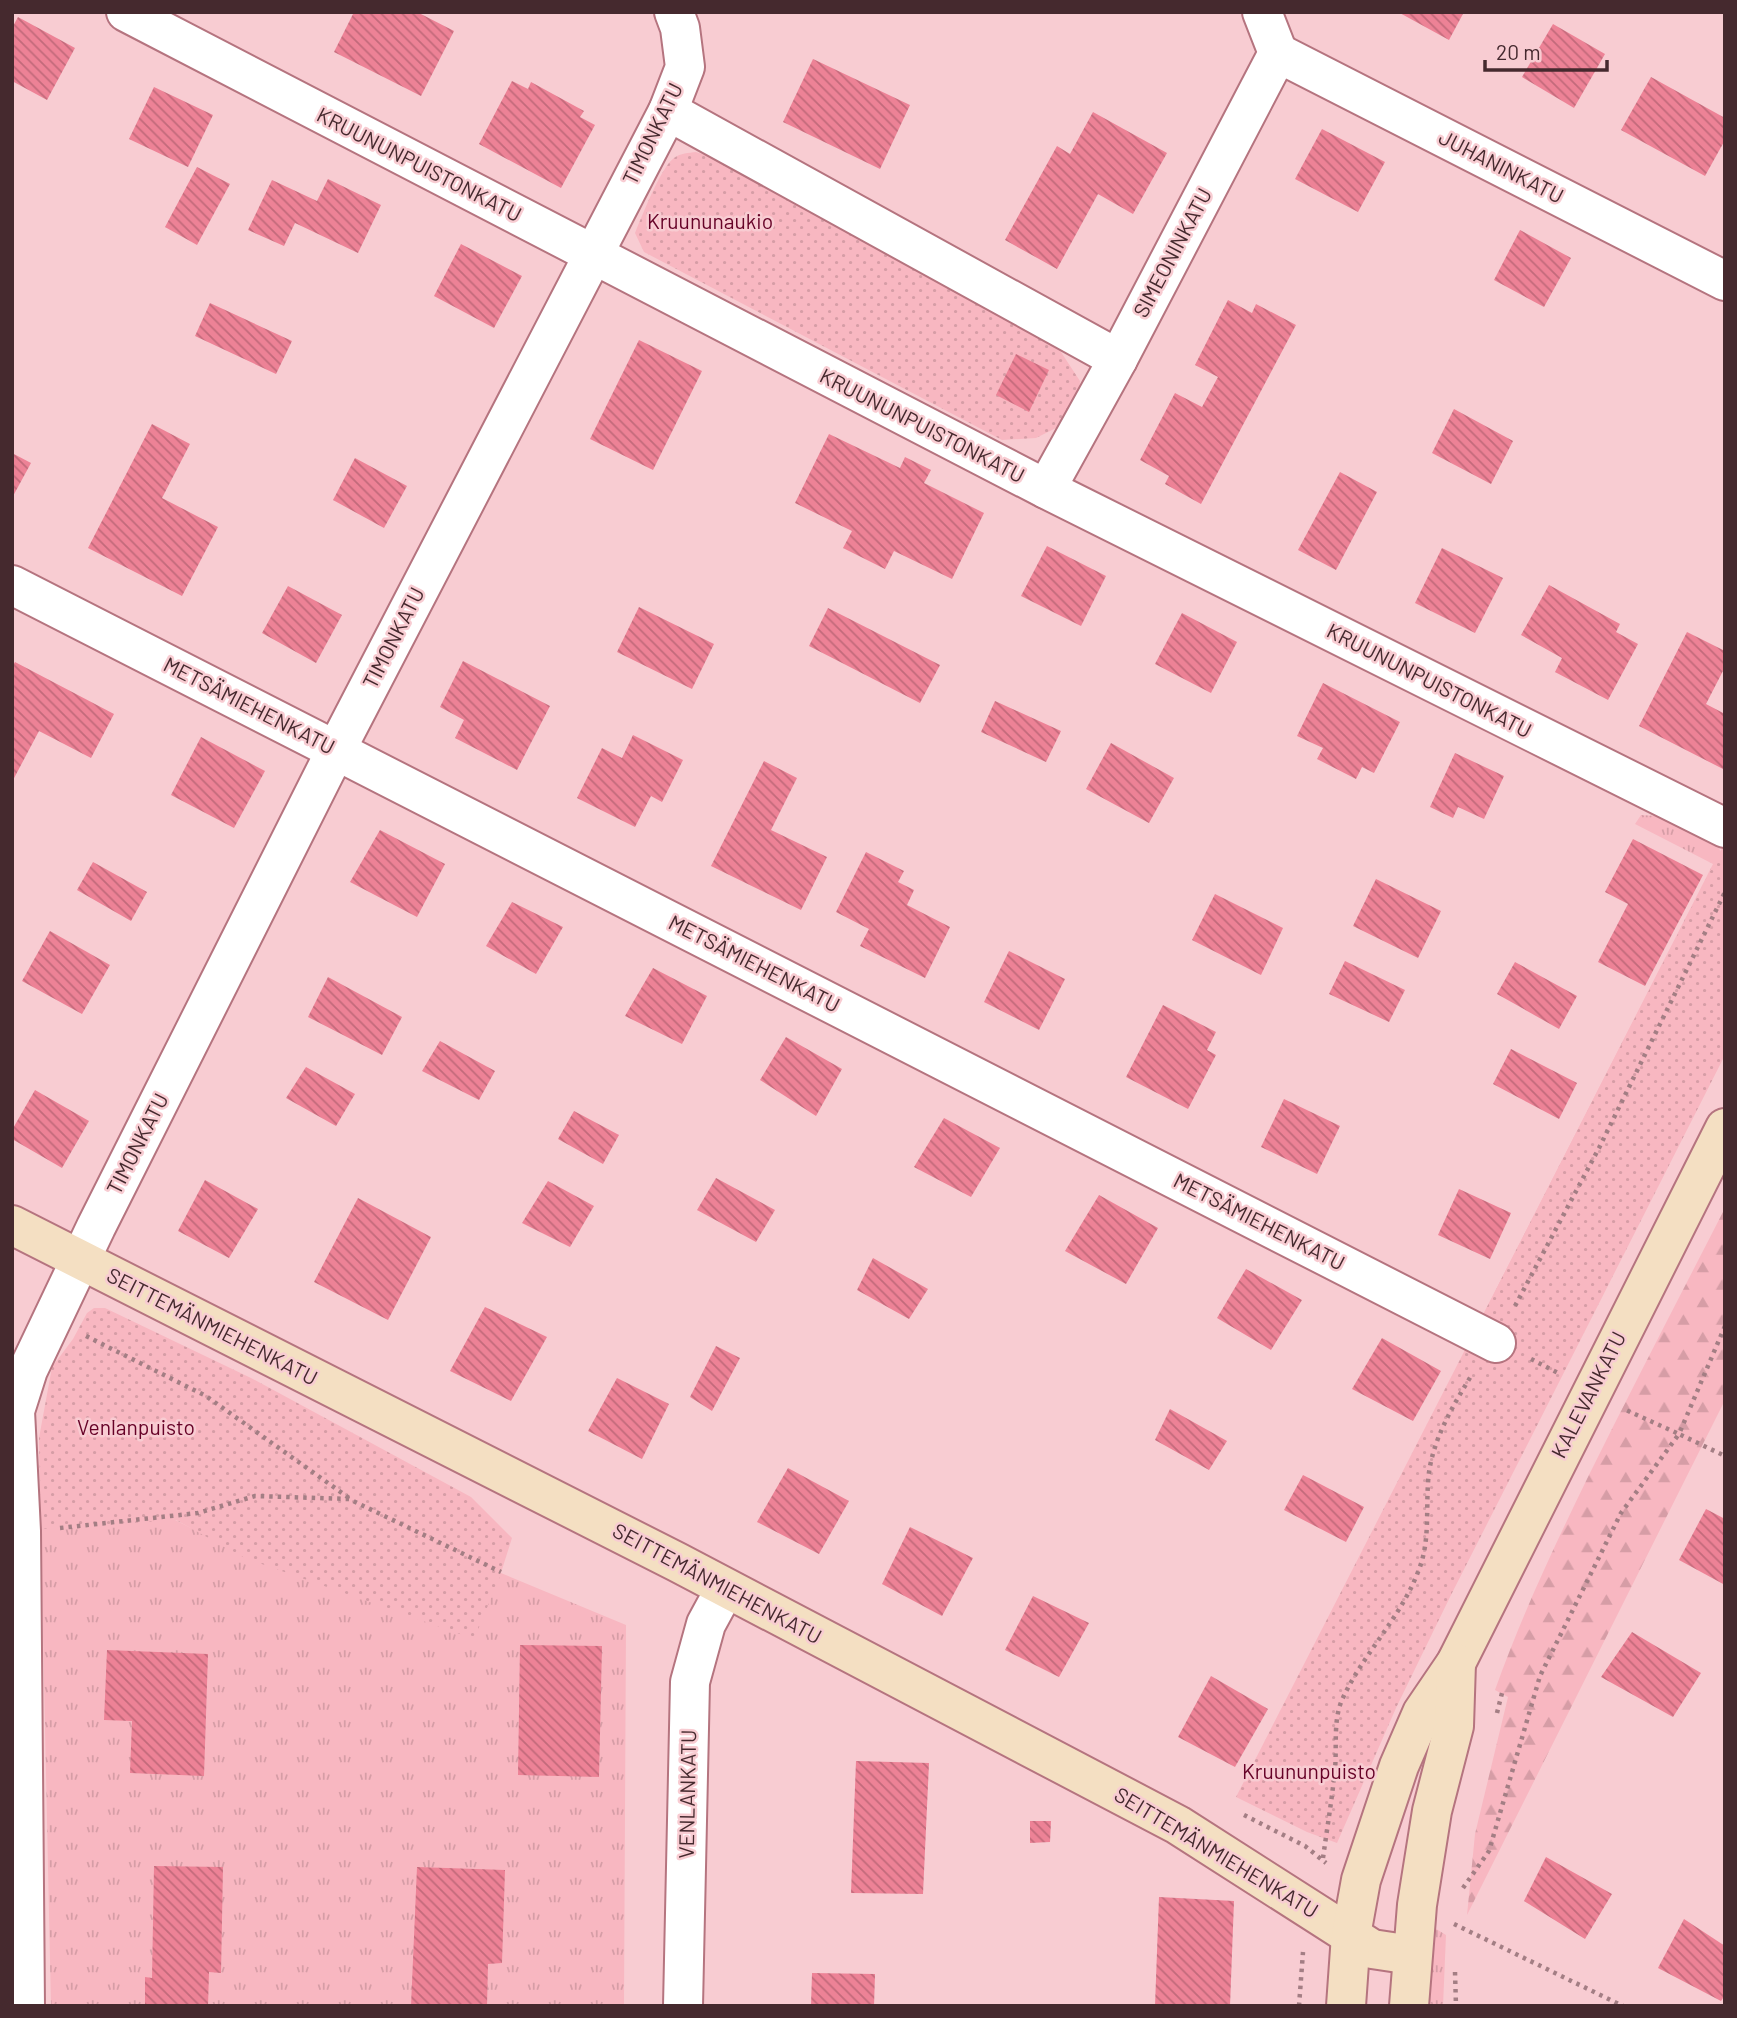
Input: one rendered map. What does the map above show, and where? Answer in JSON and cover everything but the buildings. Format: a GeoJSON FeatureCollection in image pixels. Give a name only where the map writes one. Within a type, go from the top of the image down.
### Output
{"type":"FeatureCollection","features":[{"type":"Feature","properties":{"kind":"street","name":"KRUUNUNPUISTONKATU"},"geometry":{"type":"LineString","coordinates":[[126,12],[1045,489],[1725,828]]}},
{"type":"Feature","properties":{"kind":"street","name":"TIMONKATU"},"geometry":{"type":"LineString","coordinates":[[25,2006],[21,1531],[15,1411],[27,1370],[336,750],[668,111],[685,67],[681,28],[674,12]]}},
{"type":"Feature","properties":{"kind":"street"},"geometry":{"type":"LineString","coordinates":[[1262,12],[1278,53]]}},
{"type":"Feature","properties":{"kind":"street","name":"JUHANINKATU"},"geometry":{"type":"LineString","coordinates":[[1278,53],[1725,281]]}},
{"type":"Feature","properties":{"kind":"street","name":"SIMEONINKATU"},"geometry":{"type":"LineString","coordinates":[[1045,489],[1118,359],[1278,53]]}},
{"type":"Feature","properties":{"kind":"street"},"geometry":{"type":"LineString","coordinates":[[668,111],[1118,359]]}},
{"type":"Feature","properties":{"kind":"street","name":"METSÄMIEHENKATU"},"geometry":{"type":"LineString","coordinates":[[12,585],[1496,1343]]}},
{"type":"Feature","properties":{"kind":"street","name":"KALEVANKATU"},"geometry":{"type":"LineString","coordinates":[[1346,2006],[1351,1935],[1361,1880],[1399,1766],[1422,1713],[1456,1663],[1725,1128]]}},
{"type":"Feature","properties":{"kind":"street","name":"SEITTEMÄNMIEHENKATU"},"geometry":{"type":"LineString","coordinates":[[12,1225],[677,1562],[1178,1825],[1373,1949],[1412,1955]]}},
{"type":"Feature","properties":{"kind":"street","name":"VENLANKATU"},"geometry":{"type":"LineString","coordinates":[[683,2006],[691,1682],[706,1624],[725,1589]]}},
{"type":"Feature","properties":{"kind":"street","name":"KALEVANKATU"},"geometry":{"type":"LineString","coordinates":[[1409,2006],[1417,1905],[1432,1811],[1454,1726],[1456,1663]]}},
{"type":"Feature","properties":{"kind":"path"},"geometry":{"type":"LineString","coordinates":[[51,1318],[206,1396],[349,1499],[501,1572]]}},
{"type":"Feature","properties":{"kind":"path"},"geometry":{"type":"LineString","coordinates":[[1461,1890],[1489,1851],[1540,1676],[1621,1513],[1679,1434],[1725,1326]]}},
{"type":"Feature","properties":{"kind":"path"},"geometry":{"type":"LineString","coordinates":[[1541,1364],[1563,1376]]}},
{"type":"Feature","properties":{"kind":"path"},"geometry":{"type":"LineString","coordinates":[[1622,1408],[1725,1456]]}},
{"type":"Feature","properties":{"kind":"path"},"geometry":{"type":"LineString","coordinates":[[21,1531],[198,1513],[255,1496],[349,1499]]}},
{"type":"Feature","properties":{"kind":"path"},"geometry":{"type":"LineString","coordinates":[[1456,1913],[1453,1924],[1623,2006]]}},
{"type":"Feature","properties":{"kind":"green space","name":"Kruununaukio"},"geometry":{"type":"Polygon","coordinates":[[[696,152],[710,157],[1057,346],[1080,381],[1079,396],[1062,425],[1036,438],[1002,440],[644,252],[635,233],[658,181],[674,158],[696,152]]]}},
{"type":"Feature","properties":{"kind":"green space"},"geometry":{"type":"Polygon","coordinates":[[[1641,815],[1657,816],[1708,837],[1719,848],[1723,859],[1480,1321],[1713,864],[1635,824],[1641,815]]]}},
{"type":"Feature","properties":{"kind":"green space","name":"Kruununpuisto"},"geometry":{"type":"Polygon","coordinates":[[[1725,842],[1725,1055],[1450,1597],[1396,1708],[1337,1843],[1307,1832],[1236,1797],[1725,842]]]}},
{"type":"Feature","properties":{"kind":"green space"},"geometry":{"type":"Polygon","coordinates":[[[1725,1208],[1725,1400],[1467,1915],[1475,1834],[1508,1697],[1495,1690],[1574,1505],[1725,1208]]]}},
{"type":"Feature","properties":{"kind":"green space","name":"Venlanpuisto"},"geometry":{"type":"Polygon","coordinates":[[[94,1308],[105,1308],[251,1378],[471,1497],[512,1538],[499,1579],[474,1639],[245,1558],[176,1520],[41,1529],[39,1438],[52,1367],[73,1339],[87,1313],[94,1308]]]}},
{"type":"Feature","properties":{"kind":"green space"},"geometry":{"type":"Polygon","coordinates":[[[39,1451],[191,1528],[330,1502],[626,1625],[624,2006],[51,2006],[39,1451]]]}},
{"type":"Feature","properties":{"kind":"green space"},"geometry":{"type":"Polygon","coordinates":[[[1433,1927],[1446,1935],[1443,2006],[1428,2006],[1433,1927]]]}}]}
